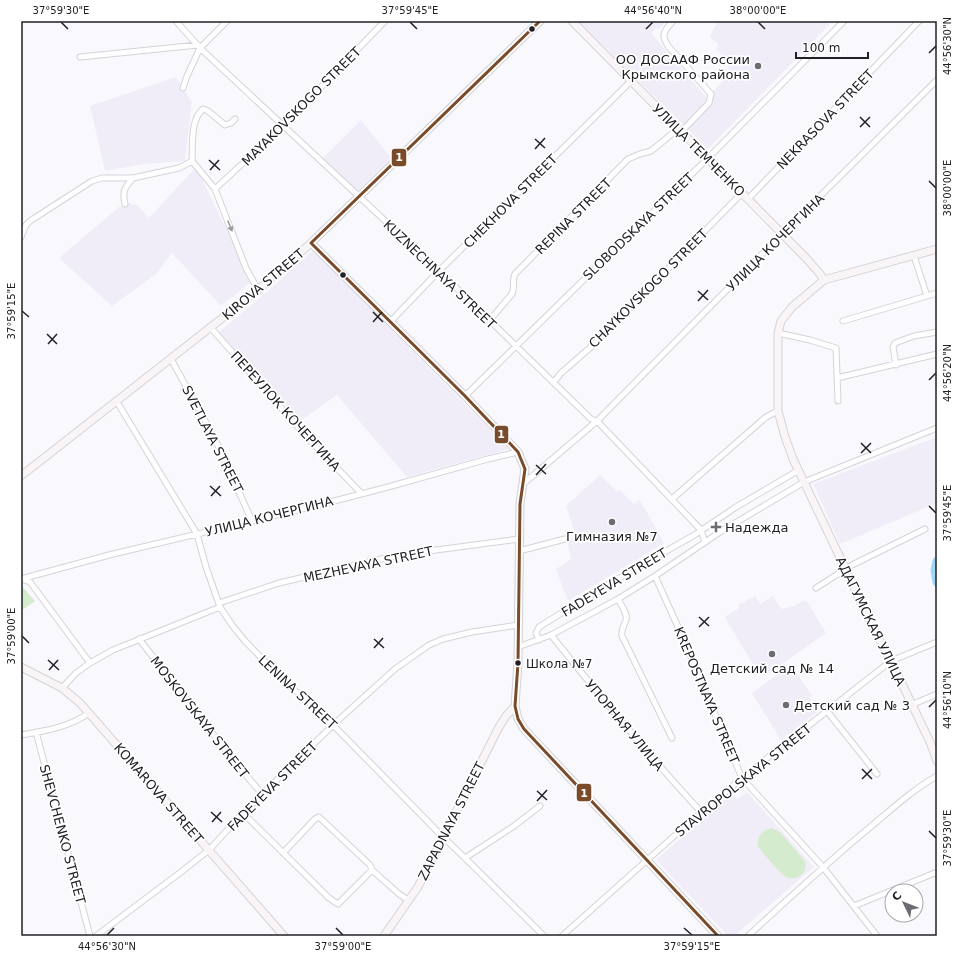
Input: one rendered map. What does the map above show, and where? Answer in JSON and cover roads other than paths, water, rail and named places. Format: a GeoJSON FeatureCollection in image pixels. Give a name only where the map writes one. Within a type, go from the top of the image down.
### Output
{"type":"FeatureCollection","features":[{"type":"Feature","properties":{"kind":"main road","name":"KIROVA STREET"},"geometry":{"type":"LineString","coordinates":[[21,476],[258,290],[311,243],[540,21]]}},
{"type":"Feature","properties":{"kind":"main road","name":"УЛИЦА ТЕМЧЕНКО"},"geometry":{"type":"LineString","coordinates":[[572,21],[806,258],[824,280]]}},
{"type":"Feature","properties":{"kind":"main road"},"geometry":{"type":"LineString","coordinates":[[311,243],[465,396],[518,452],[525,469],[520,504],[519,539],[518,647],[515,706],[518,720],[524,729],[718,936]]}},
{"type":"Feature","properties":{"kind":"main road"},"geometry":{"type":"LineString","coordinates":[[778,333],[782,322],[792,307],[824,280],[937,249]]}},
{"type":"Feature","properties":{"kind":"main road","name":"АДАГУМСКАЯ УЛИЦА"},"geometry":{"type":"LineString","coordinates":[[778,333],[778,411],[793,459],[868,618],[891,661],[930,742],[937,761]]}},
{"type":"Feature","properties":{"kind":"main road","name":"KOMAROVA STREET"},"geometry":{"type":"LineString","coordinates":[[21,667],[62,688],[80,703],[284,936]]}},
{"type":"Feature","properties":{"kind":"main road","name":"ZAPADNAYA STREET"},"geometry":{"type":"LineString","coordinates":[[384,936],[418,887],[499,727],[515,706]]}},
{"type":"Feature","properties":{"kind":"street","name":"KUZNECHNAYA STREET"},"geometry":{"type":"LineString","coordinates":[[176,21],[199,46],[282,126],[438,271],[515,347],[591,418],[597,421],[701,530]]}},
{"type":"Feature","properties":{"kind":"street"},"geometry":{"type":"LineString","coordinates":[[183,88],[199,46],[227,21]]}},
{"type":"Feature","properties":{"kind":"street","name":"MAYAKOVSKOGO STREET"},"geometry":{"type":"LineString","coordinates":[[215,189],[282,126],[385,21]]}},
{"type":"Feature","properties":{"kind":"street","name":"REPINA STREET"},"geometry":{"type":"LineString","coordinates":[[489,321],[512,294],[514,290],[515,274],[628,159],[651,151],[679,131],[711,99],[711,94],[664,40],[665,32],[673,21]]}},
{"type":"Feature","properties":{"kind":"street","name":"SLOBODSKAYA STREET"},"geometry":{"type":"LineString","coordinates":[[465,396],[707,159],[844,21]]}},
{"type":"Feature","properties":{"kind":"street","name":"NEKRASOVA STREET"},"geometry":{"type":"LineString","coordinates":[[748,199],[918,21]]}},
{"type":"Feature","properties":{"kind":"street"},"geometry":{"type":"LineString","coordinates":[[80,57],[199,46]]}},
{"type":"Feature","properties":{"kind":"street","name":"УЛИЦА КОЧЕРГИНА"},"geometry":{"type":"LineString","coordinates":[[523,484],[597,421],[937,80]]}},
{"type":"Feature","properties":{"kind":"street","name":"CHEKHOVA STREET"},"geometry":{"type":"LineString","coordinates":[[390,322],[438,271],[631,81]]}},
{"type":"Feature","properties":{"kind":"street"},"geometry":{"type":"LineString","coordinates":[[236,119],[225,125],[208,111],[203,109],[199,112],[195,124],[192,161],[215,189],[246,268],[258,290]]}},
{"type":"Feature","properties":{"kind":"street"},"geometry":{"type":"LineString","coordinates":[[21,237],[26,225],[30,221],[92,181],[102,178],[133,178],[179,168],[192,161]]}},
{"type":"Feature","properties":{"kind":"street"},"geometry":{"type":"LineString","coordinates":[[125,204],[123,193],[126,186],[133,178]]}},
{"type":"Feature","properties":{"kind":"street","name":"CHAYKOVSKOGO STREET"},"geometry":{"type":"LineString","coordinates":[[554,382],[561,373],[591,347],[742,193]]}},
{"type":"Feature","properties":{"kind":"street"},"geometry":{"type":"LineString","coordinates":[[914,256],[927,296]]}},
{"type":"Feature","properties":{"kind":"street"},"geometry":{"type":"LineString","coordinates":[[843,321],[937,293]]}},
{"type":"Feature","properties":{"kind":"street","name":"ПЕРЕУЛОК КОЧЕРГИНА"},"geometry":{"type":"LineString","coordinates":[[211,328],[304,434],[361,493]]}},
{"type":"Feature","properties":{"kind":"street"},"geometry":{"type":"LineString","coordinates":[[896,365],[893,348],[896,343],[914,336],[937,332]]}},
{"type":"Feature","properties":{"kind":"street"},"geometry":{"type":"LineString","coordinates":[[778,333],[810,340],[836,348],[838,401]]}},
{"type":"Feature","properties":{"kind":"street"},"geometry":{"type":"LineString","coordinates":[[837,378],[937,354]]}},
{"type":"Feature","properties":{"kind":"street","name":"SVETLAYA STREET"},"geometry":{"type":"LineString","coordinates":[[171,359],[215,439],[252,521]]}},
{"type":"Feature","properties":{"kind":"street","name":"LENINA STREET"},"geometry":{"type":"LineString","coordinates":[[116,402],[197,534],[219,605],[232,625],[245,641],[277,674],[333,725],[443,837],[544,936]]}},
{"type":"Feature","properties":{"kind":"street"},"geometry":{"type":"LineString","coordinates":[[672,499],[766,416],[778,411]]}},
{"type":"Feature","properties":{"kind":"street","name":"FADEYEVA STREET"},"geometry":{"type":"LineString","coordinates":[[518,647],[552,636],[618,599],[720,532],[804,482],[937,428]]}},
{"type":"Feature","properties":{"kind":"street","name":"УЛИЦА КОЧЕРГИНА"},"geometry":{"type":"LineString","coordinates":[[21,579],[109,555],[319,505],[518,452]]}},
{"type":"Feature","properties":{"kind":"street","name":"FADEYEVA STREET"},"geometry":{"type":"LineString","coordinates":[[539,640],[536,634],[539,627],[799,470]]}},
{"type":"Feature","properties":{"kind":"street"},"geometry":{"type":"LineString","coordinates":[[816,588],[852,565],[925,529]]}},
{"type":"Feature","properties":{"kind":"street"},"geometry":{"type":"LineString","coordinates":[[701,530],[705,542]]}},
{"type":"Feature","properties":{"kind":"street","name":"MEZHEVAYA STREET"},"geometry":{"type":"LineString","coordinates":[[62,688],[76,673],[90,663],[138,639],[219,605],[279,583],[398,555],[519,539]]}},
{"type":"Feature","properties":{"kind":"street"},"geometry":{"type":"LineString","coordinates":[[519,551],[566,539]]}},
{"type":"Feature","properties":{"kind":"street","name":"KREPOSTNAYA STREET"},"geometry":{"type":"LineString","coordinates":[[655,576],[742,778],[823,867],[877,936]]}},
{"type":"Feature","properties":{"kind":"street"},"geometry":{"type":"LineString","coordinates":[[21,579],[30,582],[90,663]]}},
{"type":"Feature","properties":{"kind":"street"},"geometry":{"type":"LineString","coordinates":[[618,599],[626,616],[622,636],[672,738]]}},
{"type":"Feature","properties":{"kind":"street","name":"FADEYEVA STREET"},"geometry":{"type":"LineString","coordinates":[[96,936],[209,850],[243,813],[333,725],[395,670],[430,645],[456,635],[518,625]]}},
{"type":"Feature","properties":{"kind":"street","name":"УПОРНАЯ УЛИЦА"},"geometry":{"type":"LineString","coordinates":[[552,636],[600,697],[702,813]]}},
{"type":"Feature","properties":{"kind":"street","name":"MOSKOVSKAYA STREET"},"geometry":{"type":"LineString","coordinates":[[138,639],[228,754],[263,795]]}},
{"type":"Feature","properties":{"kind":"street","name":"STAVROPOLSKAYA STREET"},"geometry":{"type":"LineString","coordinates":[[562,936],[742,778],[827,711],[891,661],[937,642]]}},
{"type":"Feature","properties":{"kind":"street"},"geometry":{"type":"LineString","coordinates":[[911,705],[937,694]]}},
{"type":"Feature","properties":{"kind":"street"},"geometry":{"type":"LineString","coordinates":[[827,711],[877,774]]}},
{"type":"Feature","properties":{"kind":"street"},"geometry":{"type":"LineString","coordinates":[[21,735],[66,724],[82,718],[89,713]]}},
{"type":"Feature","properties":{"kind":"street","name":"SHEVCHENKO STREET"},"geometry":{"type":"LineString","coordinates":[[36,732],[90,936]]}},
{"type":"Feature","properties":{"kind":"street"},"geometry":{"type":"LineString","coordinates":[[748,936],[823,867],[913,792],[937,776]]}},
{"type":"Feature","properties":{"kind":"street"},"geometry":{"type":"LineString","coordinates":[[465,858],[514,826],[540,806]]}},
{"type":"Feature","properties":{"kind":"street"},"geometry":{"type":"LineString","coordinates":[[243,813],[328,898],[338,904],[372,870]]}},
{"type":"Feature","properties":{"kind":"street"},"geometry":{"type":"LineString","coordinates":[[283,853],[315,819],[319,817],[370,865],[372,870],[408,900]]}},
{"type":"Feature","properties":{"kind":"street"},"geometry":{"type":"LineString","coordinates":[[854,906],[937,872]]}},
{"type":"Feature","properties":{"kind":"waterway"},"geometry":{"type":"LineString","coordinates":[[937,561],[935,570],[937,582]]}},
{"type":"Feature","properties":{"kind":"place","name":"ОО ДОСААФ России Крымского района"},"geometry":{"type":"Point","coordinates":[758,66]}},
{"type":"Feature","properties":{"kind":"place","name":"Гимназия №7"},"geometry":{"type":"Point","coordinates":[612,522]}},
{"type":"Feature","properties":{"kind":"place","name":"Надежда"},"geometry":{"type":"Point","coordinates":[716,527]}},
{"type":"Feature","properties":{"kind":"place","name":"Детский сад № 14"},"geometry":{"type":"Point","coordinates":[772,654]}},
{"type":"Feature","properties":{"kind":"place","name":"Школа №7"},"geometry":{"type":"Point","coordinates":[518,663]}},
{"type":"Feature","properties":{"kind":"place","name":"Детский сад № 3"},"geometry":{"type":"Point","coordinates":[786,705]}}]}
